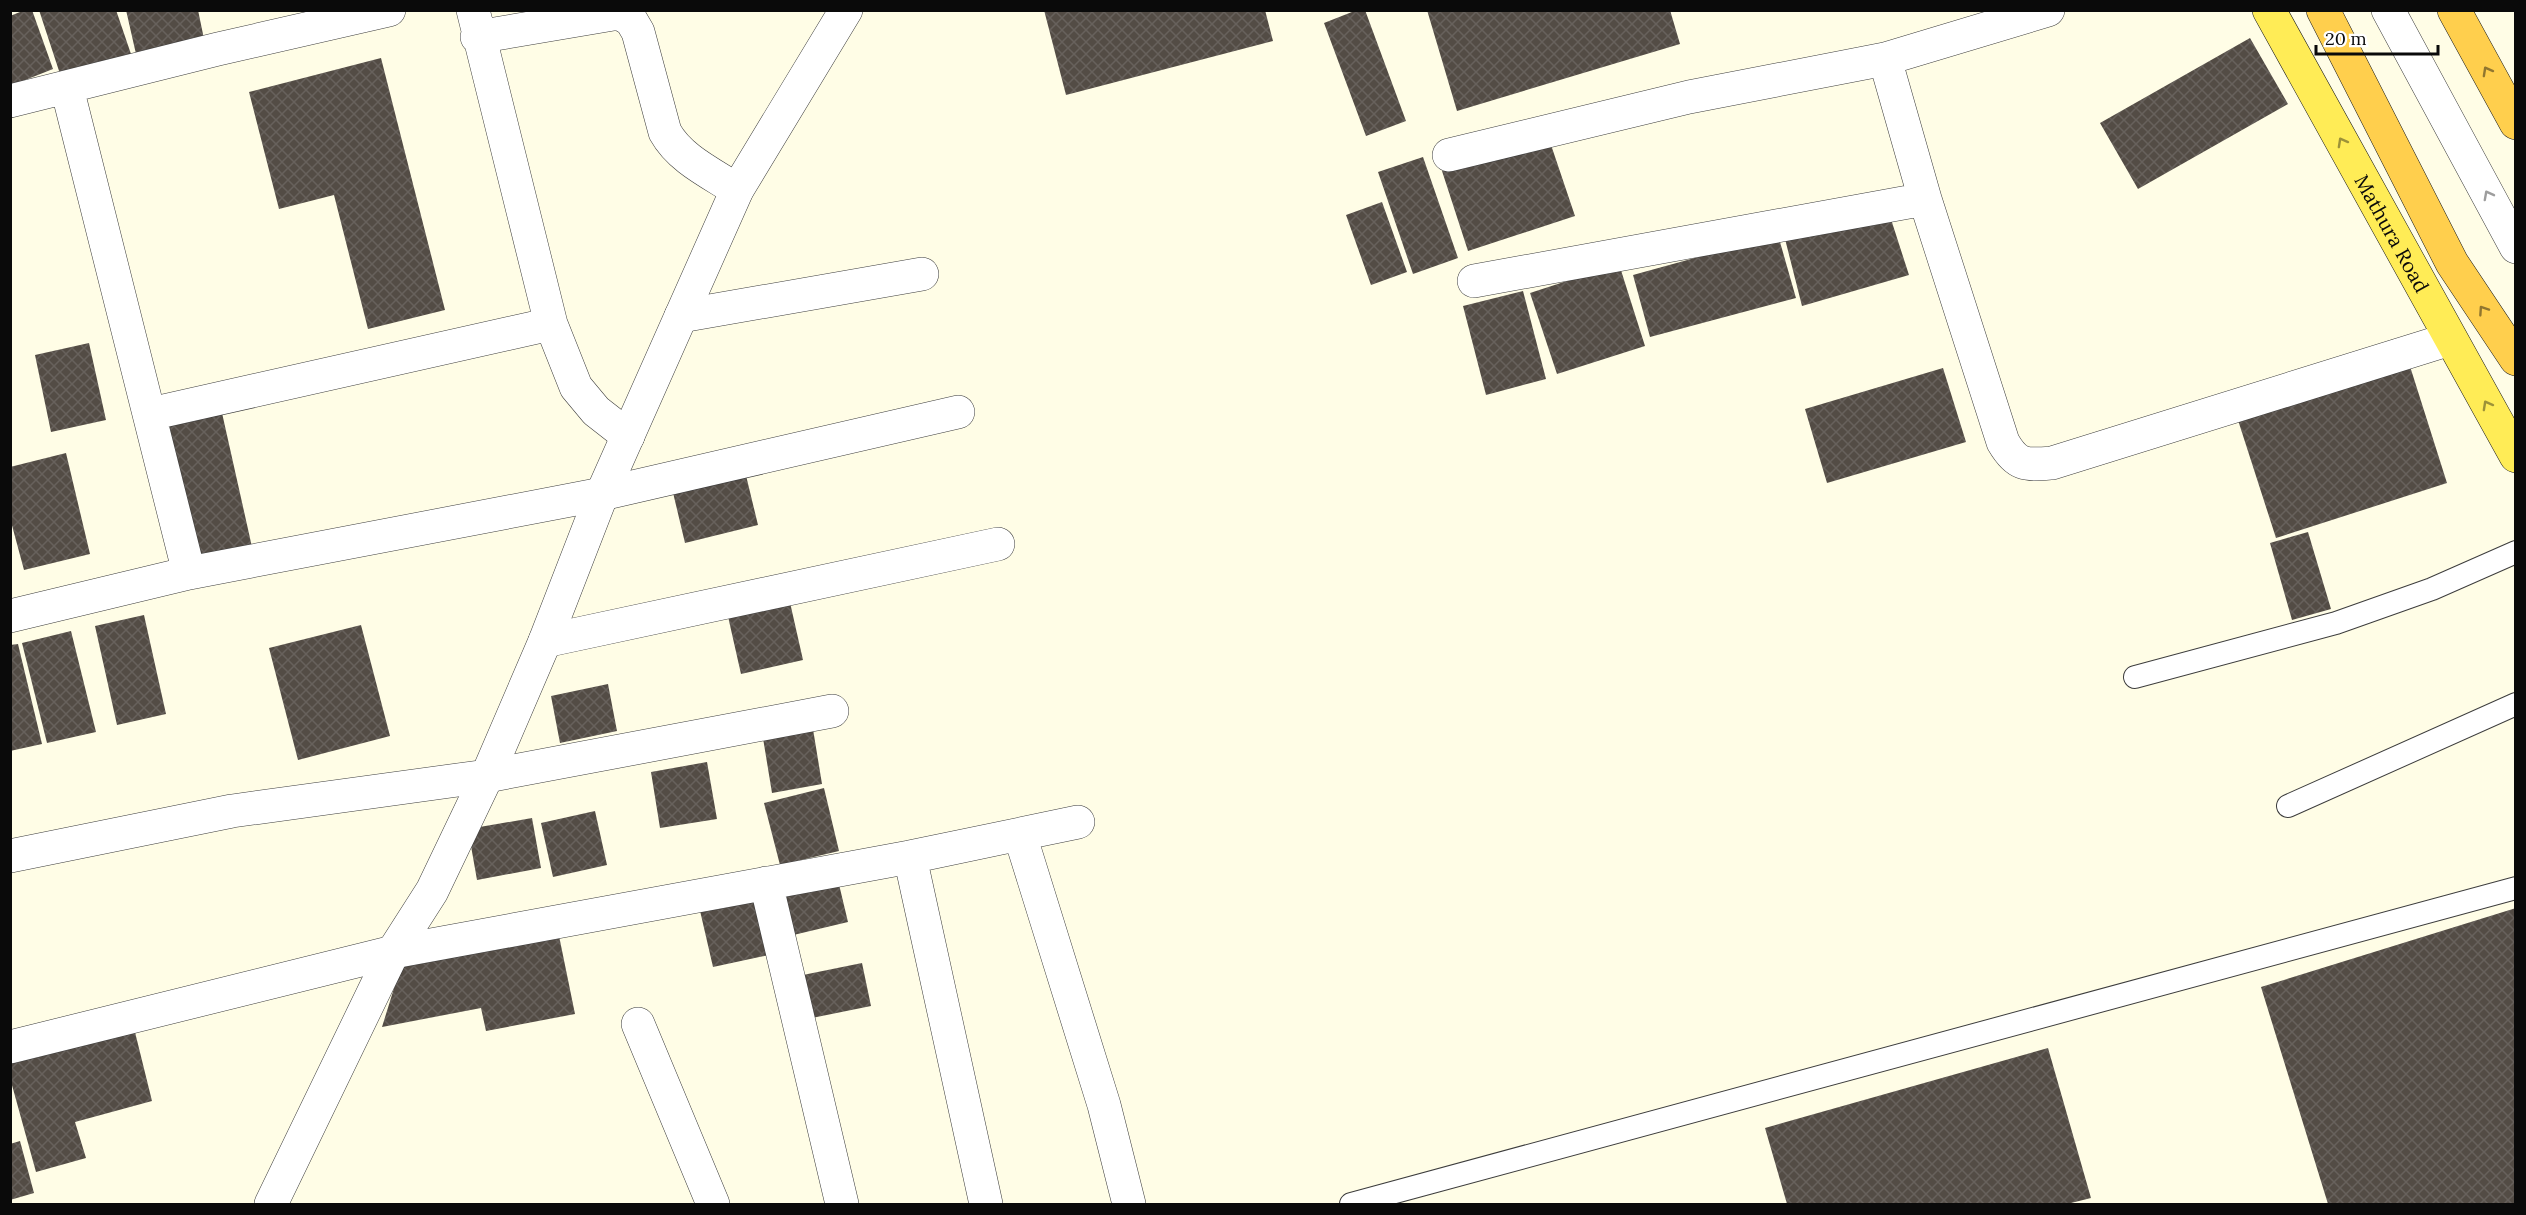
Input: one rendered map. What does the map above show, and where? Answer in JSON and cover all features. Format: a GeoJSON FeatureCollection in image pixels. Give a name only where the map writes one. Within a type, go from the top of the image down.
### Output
{"type":"FeatureCollection","features":[{"type":"Feature","properties":{"kind":"highway"},"geometry":{"type":"LineString","coordinates":[[2323,10],[2452,263],[2516,359]]}},
{"type":"Feature","properties":{"kind":"highway"},"geometry":{"type":"LineString","coordinates":[[2454,10],[2516,123]]}},
{"type":"Feature","properties":{"kind":"main road","name":"Mathura Road"},"geometry":{"type":"LineString","coordinates":[[2269,10],[2516,456]]}},
{"type":"Feature","properties":{"kind":"street"},"geometry":{"type":"LineString","coordinates":[[10,101],[218,49],[389,10]]}},
{"type":"Feature","properties":{"kind":"street"},"geometry":{"type":"LineString","coordinates":[[271,1204],[393,952],[432,891],[487,776],[545,640],[602,494],[737,190],[846,10]]}},
{"type":"Feature","properties":{"kind":"street"},"geometry":{"type":"LineString","coordinates":[[1449,155],[1689,97],[1885,59],[1965,23],[2048,10]]}},
{"type":"Feature","properties":{"kind":"street"},"geometry":{"type":"LineString","coordinates":[[2388,10],[2516,247]]}},
{"type":"Feature","properties":{"kind":"street"},"geometry":{"type":"LineString","coordinates":[[628,436],[596,411],[576,387],[551,324],[475,24],[619,13],[631,20],[638,32],[665,132],[671,143],[682,154],[737,190]]}},
{"type":"Feature","properties":{"kind":"street"},"geometry":{"type":"LineString","coordinates":[[1885,59],[1925,199],[2003,442],[2013,458],[2030,464],[2052,463],[2450,339]]}},
{"type":"Feature","properties":{"kind":"street"},"geometry":{"type":"LineString","coordinates":[[67,87],[189,573]]}},
{"type":"Feature","properties":{"kind":"street"},"geometry":{"type":"LineString","coordinates":[[1474,280],[1925,199]]}},
{"type":"Feature","properties":{"kind":"street"},"geometry":{"type":"LineString","coordinates":[[681,316],[922,274]]}},
{"type":"Feature","properties":{"kind":"street"},"geometry":{"type":"LineString","coordinates":[[150,414],[551,324]]}},
{"type":"Feature","properties":{"kind":"street"},"geometry":{"type":"LineString","coordinates":[[10,616],[189,573],[602,494],[958,412]]}},
{"type":"Feature","properties":{"kind":"street"},"geometry":{"type":"LineString","coordinates":[[545,640],[998,544]]}},
{"type":"Feature","properties":{"kind":"street"},"geometry":{"type":"LineString","coordinates":[[10,856],[232,811],[487,776],[832,711]]}},
{"type":"Feature","properties":{"kind":"street"},"geometry":{"type":"LineString","coordinates":[[10,1047],[393,952],[910,857],[1078,822]]}},
{"type":"Feature","properties":{"kind":"street"},"geometry":{"type":"LineString","coordinates":[[1020,835],[1104,1105],[1129,1204]]}},
{"type":"Feature","properties":{"kind":"street"},"geometry":{"type":"LineString","coordinates":[[910,857],[986,1204]]}},
{"type":"Feature","properties":{"kind":"street"},"geometry":{"type":"LineString","coordinates":[[766,883],[842,1204]]}},
{"type":"Feature","properties":{"kind":"street"},"geometry":{"type":"LineString","coordinates":[[638,1024],[713,1204]]}},
{"type":"Feature","properties":{"kind":"lane"},"geometry":{"type":"LineString","coordinates":[[2135,676],[2336,623],[2432,589],[2516,552]]}},
{"type":"Feature","properties":{"kind":"lane"},"geometry":{"type":"LineString","coordinates":[[2288,806],[2516,704]]}},
{"type":"Feature","properties":{"kind":"lane"},"geometry":{"type":"LineString","coordinates":[[1351,1204],[2516,888]]}},
{"type":"Feature","properties":{"kind":"building"},"geometry":{"type":"Polygon","coordinates":[[[25,10],[32,10],[53,69],[10,86],[10,16],[25,10]]]}},
{"type":"Feature","properties":{"kind":"building"},"geometry":{"type":"Polygon","coordinates":[[[39,10],[116,10],[131,54],[61,77],[39,10]]]}},
{"type":"Feature","properties":{"kind":"building"},"geometry":{"type":"Polygon","coordinates":[[[126,10],[198,10],[204,39],[136,54],[126,10]]]}},
{"type":"Feature","properties":{"kind":"building"},"geometry":{"type":"Polygon","coordinates":[[[1044,10],[1265,10],[1273,41],[1066,95],[1044,10]]]}},
{"type":"Feature","properties":{"kind":"building"},"geometry":{"type":"Polygon","coordinates":[[[1357,10],[1365,10],[1406,121],[1366,136],[1324,23],[1357,10]]]}},
{"type":"Feature","properties":{"kind":"building"},"geometry":{"type":"Polygon","coordinates":[[[1427,10],[1670,10],[1680,44],[1457,111],[1427,10]]]}},
{"type":"Feature","properties":{"kind":"building"},"geometry":{"type":"Polygon","coordinates":[[[2250,38],[2288,104],[2138,189],[2100,123],[2250,38]]]}},
{"type":"Feature","properties":{"kind":"building"},"geometry":{"type":"Polygon","coordinates":[[[381,58],[445,310],[368,329],[334,195],[279,209],[249,92],[381,58]]]}},
{"type":"Feature","properties":{"kind":"building"},"geometry":{"type":"Polygon","coordinates":[[[1548,136],[1575,216],[1468,251],[1442,171],[1548,136]]]}},
{"type":"Feature","properties":{"kind":"building"},"geometry":{"type":"Polygon","coordinates":[[[1423,157],[1458,258],[1413,274],[1378,172],[1423,157]]]}},
{"type":"Feature","properties":{"kind":"building"},"geometry":{"type":"Polygon","coordinates":[[[1382,202],[1407,272],[1371,285],[1346,215],[1382,202]]]}},
{"type":"Feature","properties":{"kind":"building"},"geometry":{"type":"Polygon","coordinates":[[[1889,213],[1909,275],[1802,306],[1783,231],[1889,213]]]}},
{"type":"Feature","properties":{"kind":"building"},"geometry":{"type":"Polygon","coordinates":[[[1778,235],[1796,298],[1650,337],[1633,275],[1778,235]]]}},
{"type":"Feature","properties":{"kind":"building"},"geometry":{"type":"Polygon","coordinates":[[[1619,264],[1645,346],[1557,374],[1530,293],[1619,264]]]}},
{"type":"Feature","properties":{"kind":"building"},"geometry":{"type":"Polygon","coordinates":[[[1523,291],[1546,379],[1486,395],[1463,306],[1523,291]]]}},
{"type":"Feature","properties":{"kind":"building"},"geometry":{"type":"Polygon","coordinates":[[[89,343],[106,420],[51,432],[35,355],[89,343]]]}},
{"type":"Feature","properties":{"kind":"building"},"geometry":{"type":"Polygon","coordinates":[[[2408,360],[2447,483],[2276,538],[2236,414],[2408,360]]]}},
{"type":"Feature","properties":{"kind":"building"},"geometry":{"type":"Polygon","coordinates":[[[1943,368],[1966,442],[1827,483],[1805,409],[1943,368]]]}},
{"type":"Feature","properties":{"kind":"building"},"geometry":{"type":"Polygon","coordinates":[[[220,404],[252,547],[196,559],[164,416],[220,404]]]}},
{"type":"Feature","properties":{"kind":"building"},"geometry":{"type":"Polygon","coordinates":[[[66,453],[90,554],[24,570],[10,518],[10,467],[66,453]]]}},
{"type":"Feature","properties":{"kind":"building"},"geometry":{"type":"Polygon","coordinates":[[[743,463],[758,525],[685,543],[670,480],[743,463]]]}},
{"type":"Feature","properties":{"kind":"building"},"geometry":{"type":"Polygon","coordinates":[[[2308,532],[2331,609],[2292,620],[2270,543],[2308,532]]]}},
{"type":"Feature","properties":{"kind":"building"},"geometry":{"type":"Polygon","coordinates":[[[789,598],[803,660],[741,674],[727,612],[789,598]]]}},
{"type":"Feature","properties":{"kind":"building"},"geometry":{"type":"Polygon","coordinates":[[[144,615],[166,714],[117,725],[95,626],[144,615]]]}},
{"type":"Feature","properties":{"kind":"building"},"geometry":{"type":"Polygon","coordinates":[[[361,625],[390,736],[298,760],[269,648],[361,625]]]}},
{"type":"Feature","properties":{"kind":"building"},"geometry":{"type":"Polygon","coordinates":[[[71,631],[96,732],[47,743],[22,643],[71,631]]]}},
{"type":"Feature","properties":{"kind":"building"},"geometry":{"type":"Polygon","coordinates":[[[18,644],[42,744],[10,751],[10,645],[18,644]]]}},
{"type":"Feature","properties":{"kind":"building"},"geometry":{"type":"Polygon","coordinates":[[[608,684],[617,731],[560,743],[551,696],[608,684]]]}},
{"type":"Feature","properties":{"kind":"building"},"geometry":{"type":"Polygon","coordinates":[[[812,723],[822,784],[772,793],[762,732],[812,723]]]}},
{"type":"Feature","properties":{"kind":"building"},"geometry":{"type":"Polygon","coordinates":[[[707,762],[717,819],[660,828],[651,772],[707,762]]]}},
{"type":"Feature","properties":{"kind":"building"},"geometry":{"type":"Polygon","coordinates":[[[824,788],[839,851],[780,865],[764,803],[824,788]]]}},
{"type":"Feature","properties":{"kind":"building"},"geometry":{"type":"Polygon","coordinates":[[[595,811],[607,865],[553,877],[541,823],[595,811]]]}},
{"type":"Feature","properties":{"kind":"building"},"geometry":{"type":"Polygon","coordinates":[[[532,818],[541,868],[477,880],[468,829],[532,818]]]}},
{"type":"Feature","properties":{"kind":"building"},"geometry":{"type":"Polygon","coordinates":[[[837,876],[848,922],[785,937],[774,891],[837,876]]]}},
{"type":"Feature","properties":{"kind":"building"},"geometry":{"type":"Polygon","coordinates":[[[755,890],[769,955],[713,967],[698,902],[755,890]]]}},
{"type":"Feature","properties":{"kind":"building"},"geometry":{"type":"Polygon","coordinates":[[[2516,908],[2516,1204],[2328,1204],[2261,987],[2516,908]]]}},
{"type":"Feature","properties":{"kind":"building"},"geometry":{"type":"Polygon","coordinates":[[[557,926],[575,1014],[486,1031],[481,1008],[382,1027],[404,956],[557,926]]]}},
{"type":"Feature","properties":{"kind":"building"},"geometry":{"type":"Polygon","coordinates":[[[862,963],[871,1006],[807,1019],[798,976],[862,963]]]}},
{"type":"Feature","properties":{"kind":"building"},"geometry":{"type":"Polygon","coordinates":[[[133,1024],[152,1101],[75,1122],[86,1158],[36,1172],[10,1078],[10,1053],[133,1024]]]}},
{"type":"Feature","properties":{"kind":"building"},"geometry":{"type":"Polygon","coordinates":[[[2048,1048],[2091,1198],[2067,1204],[1787,1204],[1765,1128],[2048,1048]]]}},
{"type":"Feature","properties":{"kind":"building"},"geometry":{"type":"Polygon","coordinates":[[[20,1141],[34,1193],[10,1200],[10,1144],[20,1141]]]}}]}
